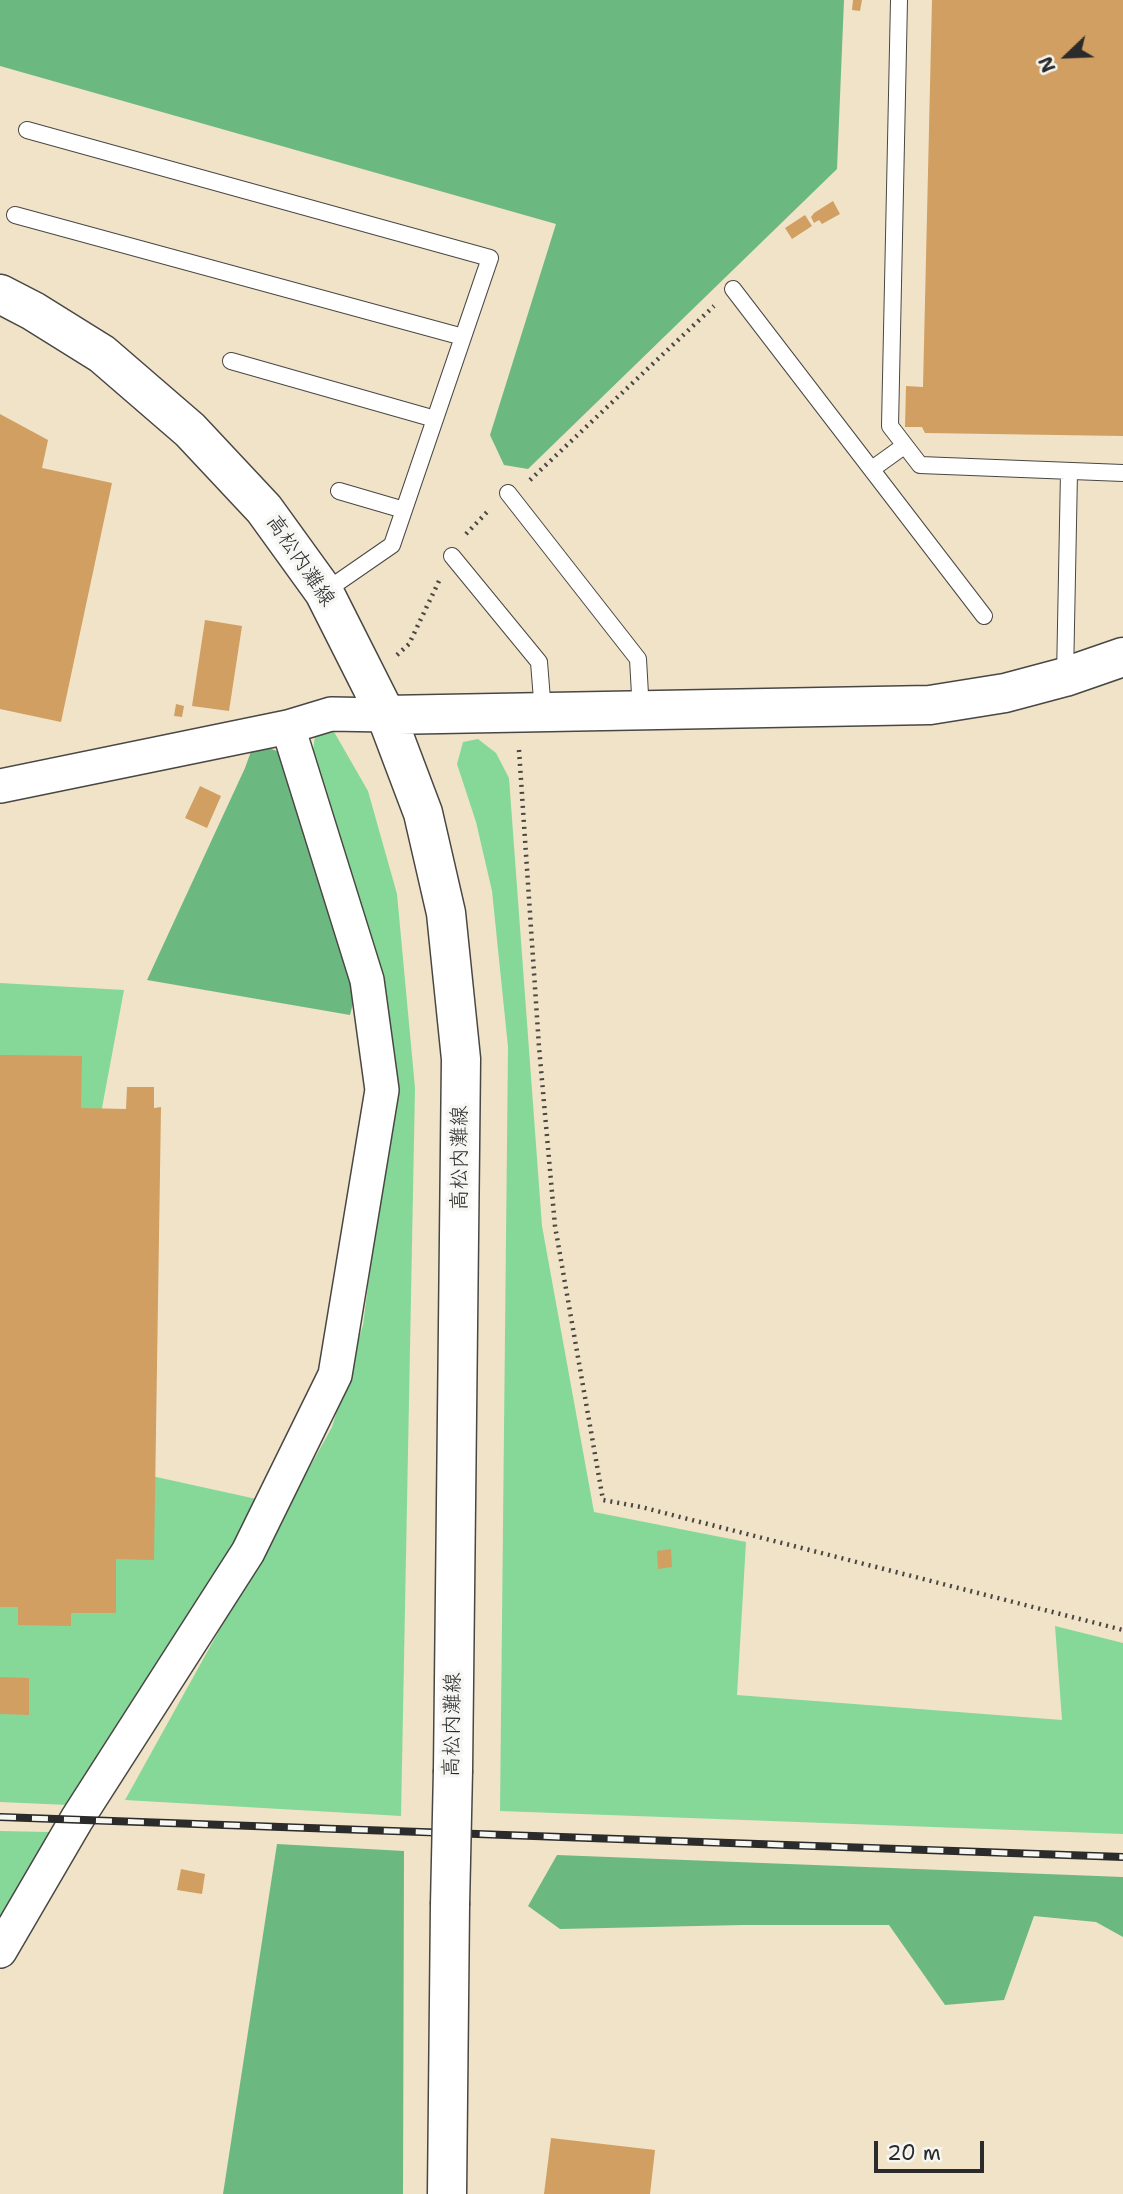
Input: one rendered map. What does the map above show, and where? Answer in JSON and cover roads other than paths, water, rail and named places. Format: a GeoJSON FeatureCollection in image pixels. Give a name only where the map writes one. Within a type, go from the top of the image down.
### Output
{"type":"FeatureCollection","features":[{"type":"Feature","properties":{"kind":"main road","name":"高松内灘線"},"geometry":{"type":"LineString","coordinates":[[0,294],[102,354],[190,430],[264,509],[324,592],[386,716],[423,813],[446,913],[461,1059],[447,2194]]}},
{"type":"Feature","properties":{"kind":"main road"},"geometry":{"type":"LineString","coordinates":[[386,716],[930,705],[1005,693],[1065,677],[1123,657]]}},
{"type":"Feature","properties":{"kind":"street"},"geometry":{"type":"LineString","coordinates":[[0,786],[288,727],[331,713],[386,716]]}},
{"type":"Feature","properties":{"kind":"street"},"geometry":{"type":"LineString","coordinates":[[0,1951],[77,1819],[248,1552],[334,1375],[382,1090],[367,980],[288,727]]}},
{"type":"Feature","properties":{"kind":"lane"},"geometry":{"type":"LineString","coordinates":[[900,0],[890,426],[920,465],[1123,473]]}},
{"type":"Feature","properties":{"kind":"lane"},"geometry":{"type":"LineString","coordinates":[[27,130],[490,258],[392,545],[324,592]]}},
{"type":"Feature","properties":{"kind":"lane"},"geometry":{"type":"LineString","coordinates":[[15,215],[463,337]]}},
{"type":"Feature","properties":{"kind":"lane"},"geometry":{"type":"LineString","coordinates":[[733,289],[985,616]]}},
{"type":"Feature","properties":{"kind":"lane"},"geometry":{"type":"LineString","coordinates":[[231,361],[435,419]]}},
{"type":"Feature","properties":{"kind":"lane"},"geometry":{"type":"LineString","coordinates":[[872,470],[904,446]]}},
{"type":"Feature","properties":{"kind":"lane"},"geometry":{"type":"LineString","coordinates":[[1065,677],[1069,472]]}},
{"type":"Feature","properties":{"kind":"lane"},"geometry":{"type":"LineString","coordinates":[[339,491],[404,510]]}},
{"type":"Feature","properties":{"kind":"lane"},"geometry":{"type":"LineString","coordinates":[[508,493],[638,659],[641,712]]}},
{"type":"Feature","properties":{"kind":"lane"},"geometry":{"type":"LineString","coordinates":[[452,556],[539,663],[530,713]]}},
{"type":"Feature","properties":{"kind":"railway"},"geometry":{"type":"LineString","coordinates":[[0,1817],[1123,1857]]}}]}
